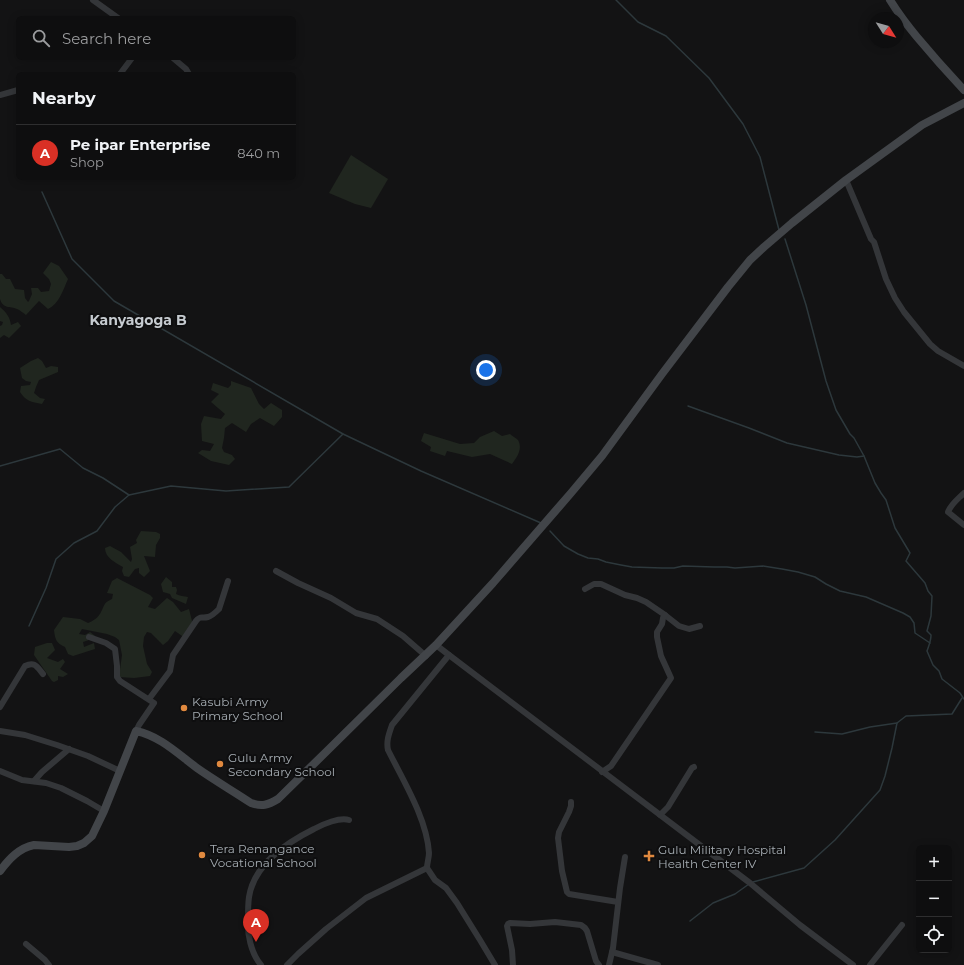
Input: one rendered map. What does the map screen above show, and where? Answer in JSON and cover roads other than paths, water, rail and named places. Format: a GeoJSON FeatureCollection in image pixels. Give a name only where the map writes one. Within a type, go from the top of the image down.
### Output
{"type":"FeatureCollection","features":[{"type":"Feature","properties":{"kind":"street"},"geometry":{"type":"LineString","coordinates":[[93,0],[115,16]]}},
{"type":"Feature","properties":{"kind":"street"},"geometry":{"type":"LineString","coordinates":[[890,0],[899,14],[932,55],[964,90]]}},
{"type":"Feature","properties":{"kind":"street"},"geometry":{"type":"LineString","coordinates":[[122,72],[130,60]]}},
{"type":"Feature","properties":{"kind":"street"},"geometry":{"type":"LineString","coordinates":[[175,60],[188,72]]}},
{"type":"Feature","properties":{"kind":"street"},"geometry":{"type":"LineString","coordinates":[[0,95],[16,91]]}},
{"type":"Feature","properties":{"kind":"street"},"geometry":{"type":"LineString","coordinates":[[136,732],[145,733],[154,737],[197,768],[251,803],[258,806],[271,803],[278,799],[401,678],[426,656],[489,588],[598,461],[662,374],[750,260],[792,223],[846,180],[922,126],[964,103]]}},
{"type":"Feature","properties":{"kind":"street"},"geometry":{"type":"LineString","coordinates":[[846,180],[874,242],[886,279],[895,298],[908,318],[930,344],[964,366]]}},
{"type":"Feature","properties":{"kind":"street"},"geometry":{"type":"LineString","coordinates":[[964,493],[950,507],[948,512],[964,525]]}},
{"type":"Feature","properties":{"kind":"street"},"geometry":{"type":"LineString","coordinates":[[276,571],[331,598],[356,613],[377,619],[403,636],[426,656]]}},
{"type":"Feature","properties":{"kind":"street"},"geometry":{"type":"LineString","coordinates":[[149,700],[170,671],[173,655],[196,621],[201,617],[209,617],[219,609],[228,581]]}},
{"type":"Feature","properties":{"kind":"street"},"geometry":{"type":"LineString","coordinates":[[585,589],[598,583],[625,595],[643,600],[679,626],[689,629],[700,626]]}},
{"type":"Feature","properties":{"kind":"street"},"geometry":{"type":"LineString","coordinates":[[602,772],[611,766],[671,678],[661,656],[657,638],[657,632],[662,624],[662,618],[665,615]]}},
{"type":"Feature","properties":{"kind":"street"},"geometry":{"type":"LineString","coordinates":[[0,871],[12,856],[29,846],[77,846],[84,843],[92,836],[104,811],[139,725],[154,703],[120,681],[117,677],[115,649],[106,643],[89,637]]}},
{"type":"Feature","properties":{"kind":"street"},"geometry":{"type":"LineString","coordinates":[[436,645],[750,883],[800,925],[853,965]]}},
{"type":"Feature","properties":{"kind":"street"},"geometry":{"type":"LineString","coordinates":[[449,655],[392,725],[387,742],[388,750],[421,818],[429,854],[427,868],[435,880],[446,888],[457,903],[495,965]]}},
{"type":"Feature","properties":{"kind":"street"},"geometry":{"type":"LineString","coordinates":[[0,707],[25,666],[35,664],[43,674]]}},
{"type":"Feature","properties":{"kind":"street"},"geometry":{"type":"LineString","coordinates":[[0,730],[25,735],[88,756],[120,771]]}},
{"type":"Feature","properties":{"kind":"street"},"geometry":{"type":"LineString","coordinates":[[34,781],[42,772],[69,750]]}},
{"type":"Feature","properties":{"kind":"street"},"geometry":{"type":"LineString","coordinates":[[660,815],[668,808],[694,767]]}},
{"type":"Feature","properties":{"kind":"street"},"geometry":{"type":"LineString","coordinates":[[0,771],[22,780],[46,783],[60,788],[104,811]]}},
{"type":"Feature","properties":{"kind":"street"},"geometry":{"type":"LineString","coordinates":[[571,802],[571,806],[559,832],[558,838],[562,871],[567,892],[569,894],[618,902]]}},
{"type":"Feature","properties":{"kind":"street"},"geometry":{"type":"LineString","coordinates":[[261,965],[254,954],[250,943],[248,926],[249,897],[260,870],[281,849],[306,833],[326,823],[346,819],[349,820]]}},
{"type":"Feature","properties":{"kind":"street"},"geometry":{"type":"LineString","coordinates":[[609,965],[625,857]]}},
{"type":"Feature","properties":{"kind":"street"},"geometry":{"type":"LineString","coordinates":[[288,965],[326,929],[366,898],[427,868]]}},
{"type":"Feature","properties":{"kind":"street"},"geometry":{"type":"LineString","coordinates":[[513,965],[512,950],[507,926],[508,924],[555,922],[581,925],[585,928],[596,961],[599,965]]}},
{"type":"Feature","properties":{"kind":"street"},"geometry":{"type":"LineString","coordinates":[[870,965],[902,925]]}},
{"type":"Feature","properties":{"kind":"street"},"geometry":{"type":"LineString","coordinates":[[26,944],[49,965]]}},
{"type":"Feature","properties":{"kind":"street"},"geometry":{"type":"LineString","coordinates":[[612,952],[658,965]]}},
{"type":"Feature","properties":{"kind":"waterway"},"geometry":{"type":"LineString","coordinates":[[616,0],[638,22],[666,36],[709,78],[743,124],[760,157],[779,230]]}},
{"type":"Feature","properties":{"kind":"waterway"},"geometry":{"type":"LineString","coordinates":[[42,192],[72,259],[114,301],[343,434],[421,471],[541,523]]}},
{"type":"Feature","properties":{"kind":"waterway"},"geometry":{"type":"LineString","coordinates":[[785,239],[806,305],[826,381],[836,410],[850,434],[854,438],[864,456],[875,483],[886,500],[895,528],[910,553],[906,561],[925,583],[932,596],[931,616],[927,631],[931,637],[927,651],[933,665],[939,671],[942,679],[960,693],[964,699]]}},
{"type":"Feature","properties":{"kind":"waterway"},"geometry":{"type":"LineString","coordinates":[[688,406],[787,443],[839,455],[857,457],[864,456]]}},
{"type":"Feature","properties":{"kind":"waterway"},"geometry":{"type":"LineString","coordinates":[[29,626],[46,588],[56,559],[74,543],[97,531],[115,507],[129,495],[171,486],[226,491],[289,487],[343,434]]}},
{"type":"Feature","properties":{"kind":"waterway"},"geometry":{"type":"LineString","coordinates":[[0,466],[60,449],[83,468],[103,478],[129,495]]}},
{"type":"Feature","properties":{"kind":"waterway"},"geometry":{"type":"LineString","coordinates":[[550,531],[564,546],[578,554],[588,558],[632,567],[674,568],[683,566],[735,568],[763,566],[798,572],[815,577],[840,591],[866,597],[910,617],[914,623],[915,633],[930,643]]}},
{"type":"Feature","properties":{"kind":"waterway"},"geometry":{"type":"LineString","coordinates":[[753,882],[804,868],[835,840],[880,790],[885,776],[897,723],[906,716],[952,714],[962,698]]}},
{"type":"Feature","properties":{"kind":"waterway"},"geometry":{"type":"LineString","coordinates":[[815,732],[842,734],[870,727],[897,723]]}},
{"type":"Feature","properties":{"kind":"waterway"},"geometry":{"type":"LineString","coordinates":[[690,921],[713,903],[735,894],[749,884]]}},
{"type":"Feature","properties":{"kind":"place","name":"Kasubi Army Primary School"},"geometry":{"type":"Point","coordinates":[184,708]}},
{"type":"Feature","properties":{"kind":"place","name":"Gulu Army Secondary School"},"geometry":{"type":"Point","coordinates":[220,764]}},
{"type":"Feature","properties":{"kind":"place","name":"Tera Renangance Vocational School"},"geometry":{"type":"Point","coordinates":[202,855]}},
{"type":"Feature","properties":{"kind":"place","name":"Gulu Military Hospital Health Center IV"},"geometry":{"type":"Point","coordinates":[649,856]}},
{"type":"Feature","properties":{"kind":"place","name":"Pe ipar Enterprise"},"geometry":{"type":"Point","coordinates":[256,942]}},
{"type":"Feature","properties":{"kind":"district","name":"Kanyagoga B"},"geometry":{"type":"Point","coordinates":[138,320]}}]}
